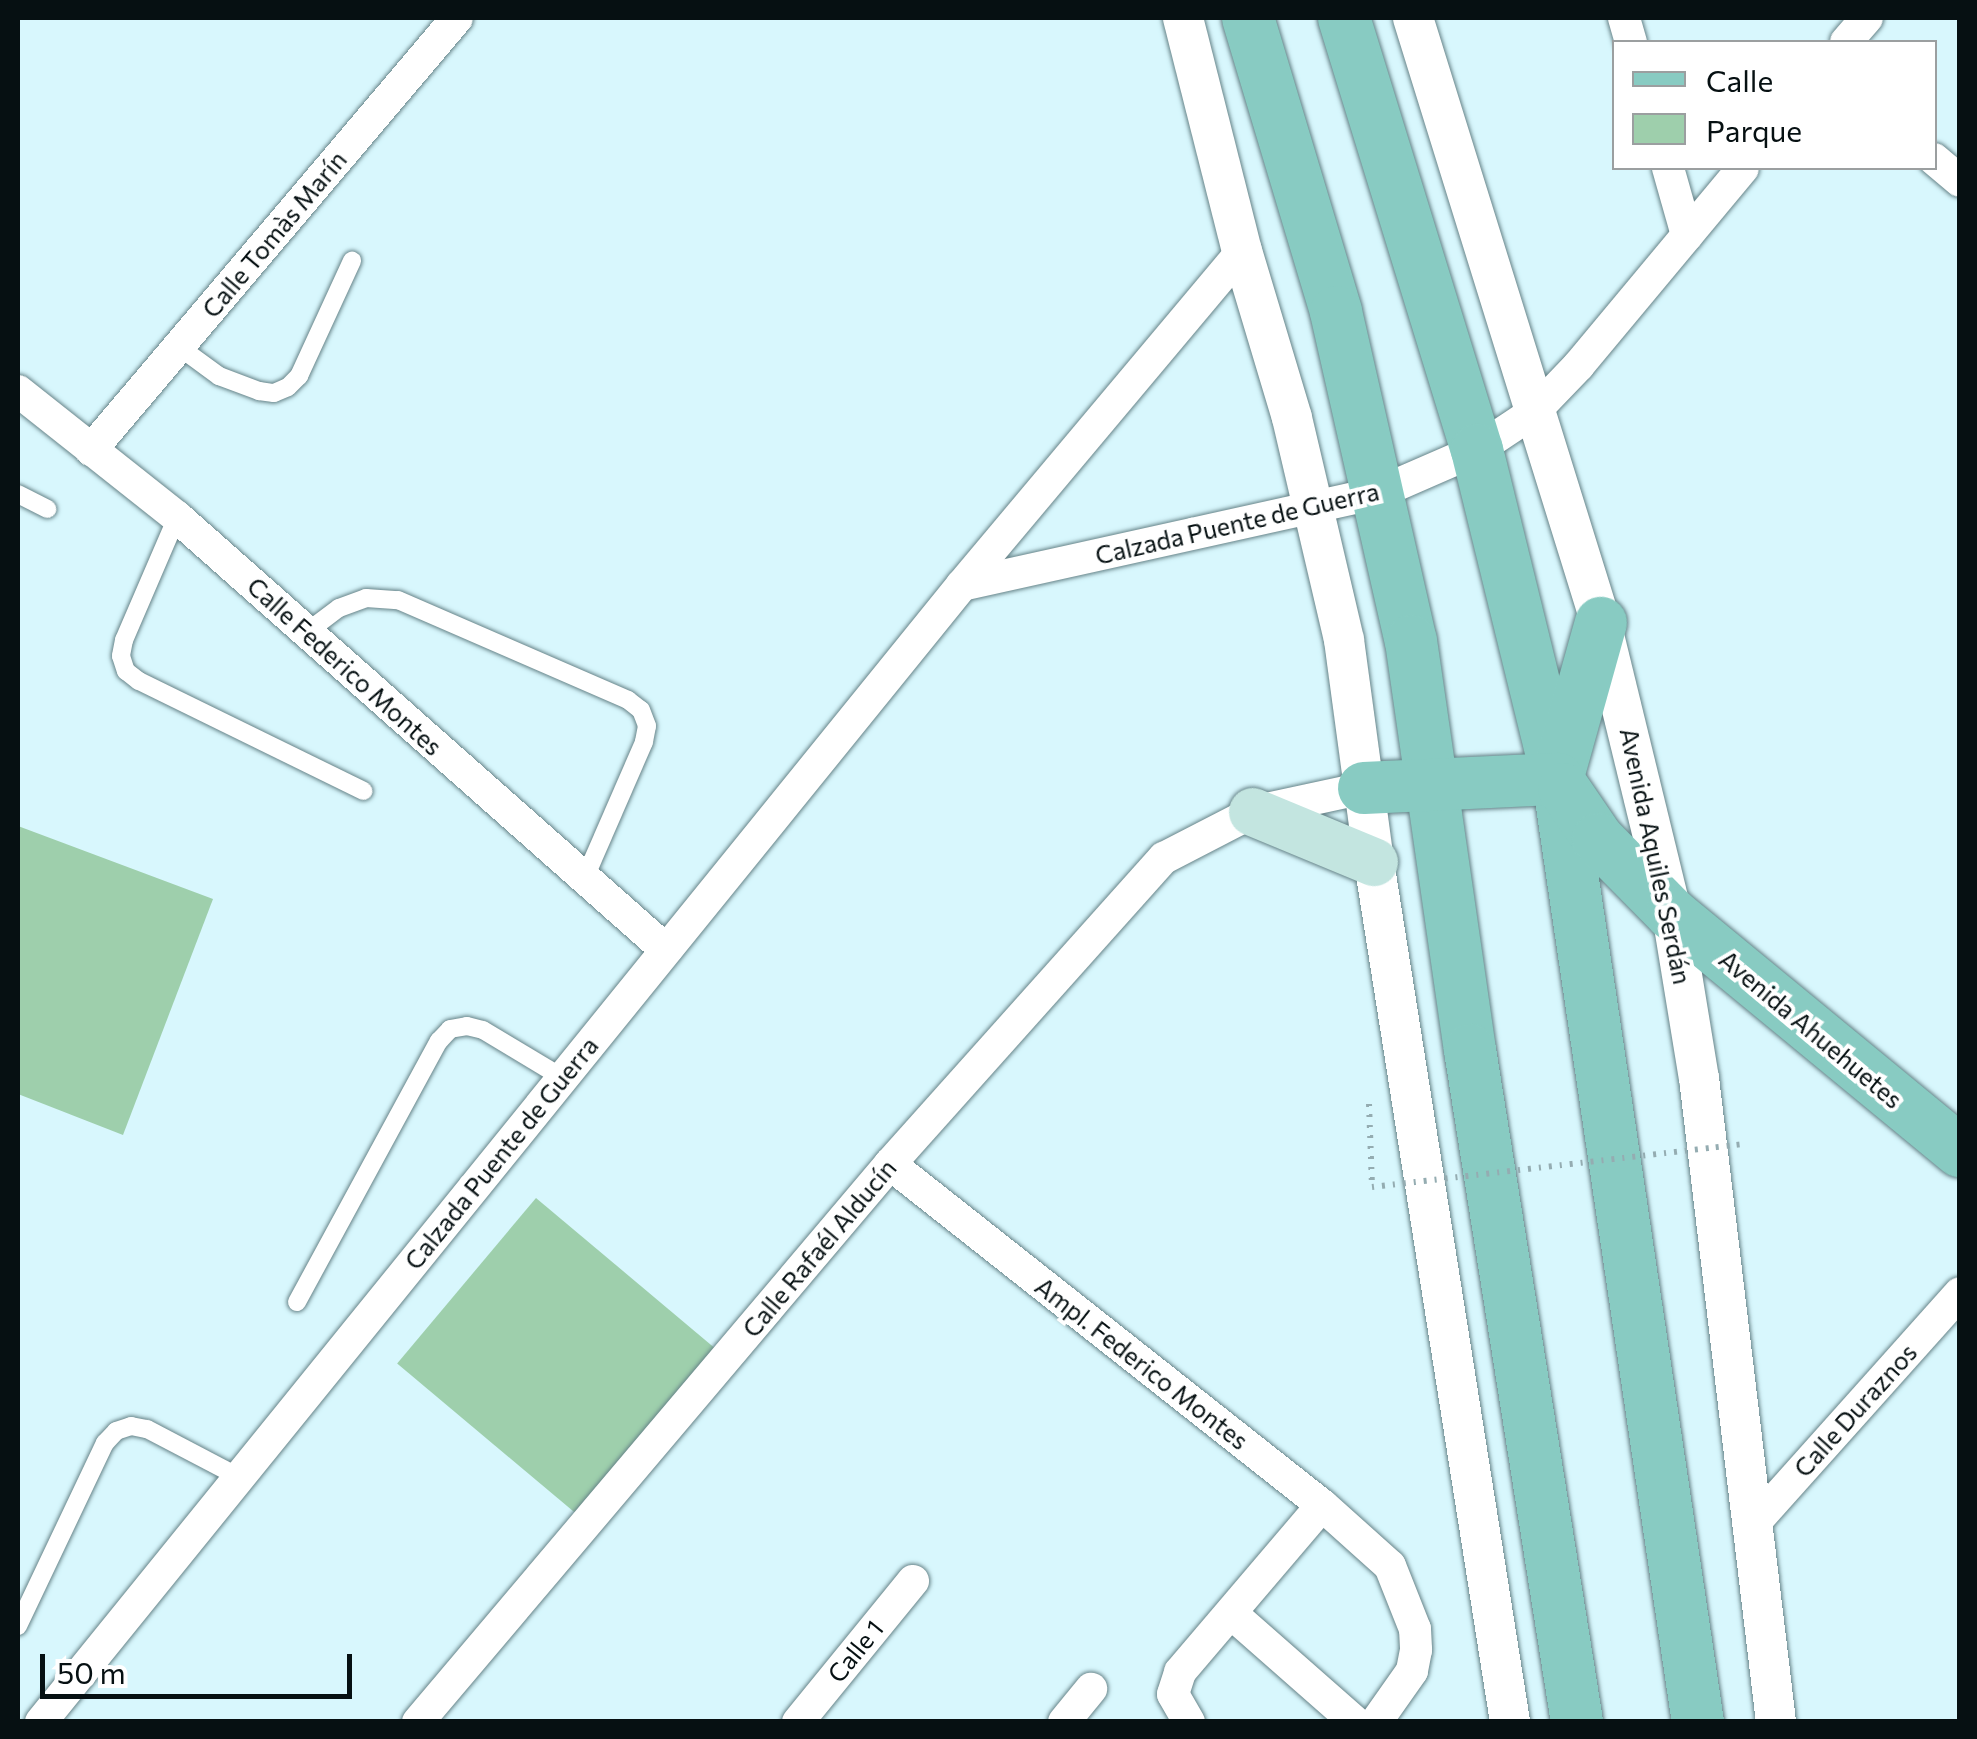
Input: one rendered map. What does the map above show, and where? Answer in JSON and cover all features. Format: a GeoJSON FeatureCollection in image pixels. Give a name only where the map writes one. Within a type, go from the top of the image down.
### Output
{"type":"FeatureCollection","features":[{"type":"Feature","properties":{"kind":"main road"},"geometry":{"type":"LineString","coordinates":[[1248,18],[1336,312],[1412,642],[1577,1722]]}},
{"type":"Feature","properties":{"kind":"main road"},"geometry":{"type":"LineString","coordinates":[[1344,18],[1476,450],[1558,779],[1698,1722]]}},
{"type":"Feature","properties":{"kind":"main road"},"geometry":{"type":"LineString","coordinates":[[1558,779],[1601,623]]}},
{"type":"Feature","properties":{"kind":"main road"},"geometry":{"type":"LineString","coordinates":[[1364,788],[1558,779]]}},
{"type":"Feature","properties":{"kind":"main road","name":"Avenida Ahuehuetes"},"geometry":{"type":"LineString","coordinates":[[1558,779],[1598,839],[1672,914],[1960,1151]]}},
{"type":"Feature","properties":{"kind":"main road"},"geometry":{"type":"LineString","coordinates":[[1252,812],[1374,862]]}},
{"type":"Feature","properties":{"kind":"street"},"geometry":{"type":"LineString","coordinates":[[1183,18],[1314,510],[1344,640],[1374,862],[1510,1722]]}},
{"type":"Feature","properties":{"kind":"street","name":"Avenida Aquiles Serdán"},"geometry":{"type":"LineString","coordinates":[[1413,18],[1601,623],[1672,914],[1699,1078],[1776,1722]]}},
{"type":"Feature","properties":{"kind":"street"},"geometry":{"type":"LineString","coordinates":[[1848,40],[1867,18]]}},
{"type":"Feature","properties":{"kind":"street","name":"Calle Tomàs Marín"},"geometry":{"type":"LineString","coordinates":[[91,450],[441,23]]}},
{"type":"Feature","properties":{"kind":"street"},"geometry":{"type":"LineString","coordinates":[[1937,161],[1960,180]]}},
{"type":"Feature","properties":{"kind":"street"},"geometry":{"type":"LineString","coordinates":[[1669,170],[1688,235]]}},
{"type":"Feature","properties":{"kind":"street","name":"Calzada Puente de Guerra"},"geometry":{"type":"LineString","coordinates":[[962,586],[1314,510],[1378,493],[1476,450],[1534,412],[1741,170]]}},
{"type":"Feature","properties":{"kind":"street","name":"Calzada Puente de Guerra"},"geometry":{"type":"LineString","coordinates":[[41,1722],[962,586],[1242,251]]}},
{"type":"Feature","properties":{"kind":"street","name":"Calle Federico Montes"},"geometry":{"type":"LineString","coordinates":[[18,392],[177,517],[666,950]]}},
{"type":"Feature","properties":{"kind":"street","name":"Calle Rafaél Alducín"},"geometry":{"type":"LineString","coordinates":[[427,1718],[890,1164],[1164,858],[1252,812],[1364,788]]}},
{"type":"Feature","properties":{"kind":"street","name":"Ampl. Federico Montes"},"geometry":{"type":"LineString","coordinates":[[890,1164],[1322,1505],[1390,1566],[1415,1629],[1416,1650],[1412,1670],[1376,1722]]}},
{"type":"Feature","properties":{"kind":"street","name":"Calle Duraznos"},"geometry":{"type":"LineString","coordinates":[[1750,1528],[1960,1292]]}},
{"type":"Feature","properties":{"kind":"street"},"geometry":{"type":"LineString","coordinates":[[1189,1722],[1173,1694],[1180,1672],[1322,1505]]}},
{"type":"Feature","properties":{"kind":"street","name":"Calle 1"},"geometry":{"type":"LineString","coordinates":[[798,1722],[912,1582]]}},
{"type":"Feature","properties":{"kind":"street"},"geometry":{"type":"LineString","coordinates":[[1231,1613],[1355,1722]]}},
{"type":"Feature","properties":{"kind":"street"},"geometry":{"type":"LineString","coordinates":[[1064,1722],[1091,1689]]}},
{"type":"Feature","properties":{"kind":"lane"},"geometry":{"type":"LineString","coordinates":[[178,346],[219,376],[258,391],[274,393],[288,387],[299,376],[352,261]]}},
{"type":"Feature","properties":{"kind":"lane"},"geometry":{"type":"LineString","coordinates":[[18,494],[47,509]]}},
{"type":"Feature","properties":{"kind":"lane"},"geometry":{"type":"LineString","coordinates":[[177,517],[124,640],[121,656],[126,671],[364,791]]}},
{"type":"Feature","properties":{"kind":"lane"},"geometry":{"type":"LineString","coordinates":[[307,632],[338,608],[366,598],[398,600],[628,700],[641,710],[647,726],[644,742],[584,878]]}},
{"type":"Feature","properties":{"kind":"lane"},"geometry":{"type":"LineString","coordinates":[[297,1302],[439,1041],[450,1030],[467,1026],[483,1030],[563,1078]]}},
{"type":"Feature","properties":{"kind":"lane"},"geometry":{"type":"LineString","coordinates":[[18,1626],[105,1443],[116,1431],[131,1426],[147,1429],[239,1477]]}},
{"type":"Feature","properties":{"kind":"path"},"geometry":{"type":"LineString","coordinates":[[1367,1105],[1372,1186],[1743,1144]]}},
{"type":"Feature","properties":{"kind":"green space"},"geometry":{"type":"Polygon","coordinates":[[[18,826],[213,899],[123,1135],[18,1094],[18,826]]]}},
{"type":"Feature","properties":{"kind":"green space"},"geometry":{"type":"Polygon","coordinates":[[[536,1198],[730,1361],[591,1526],[397,1363],[536,1198]]]}}]}
